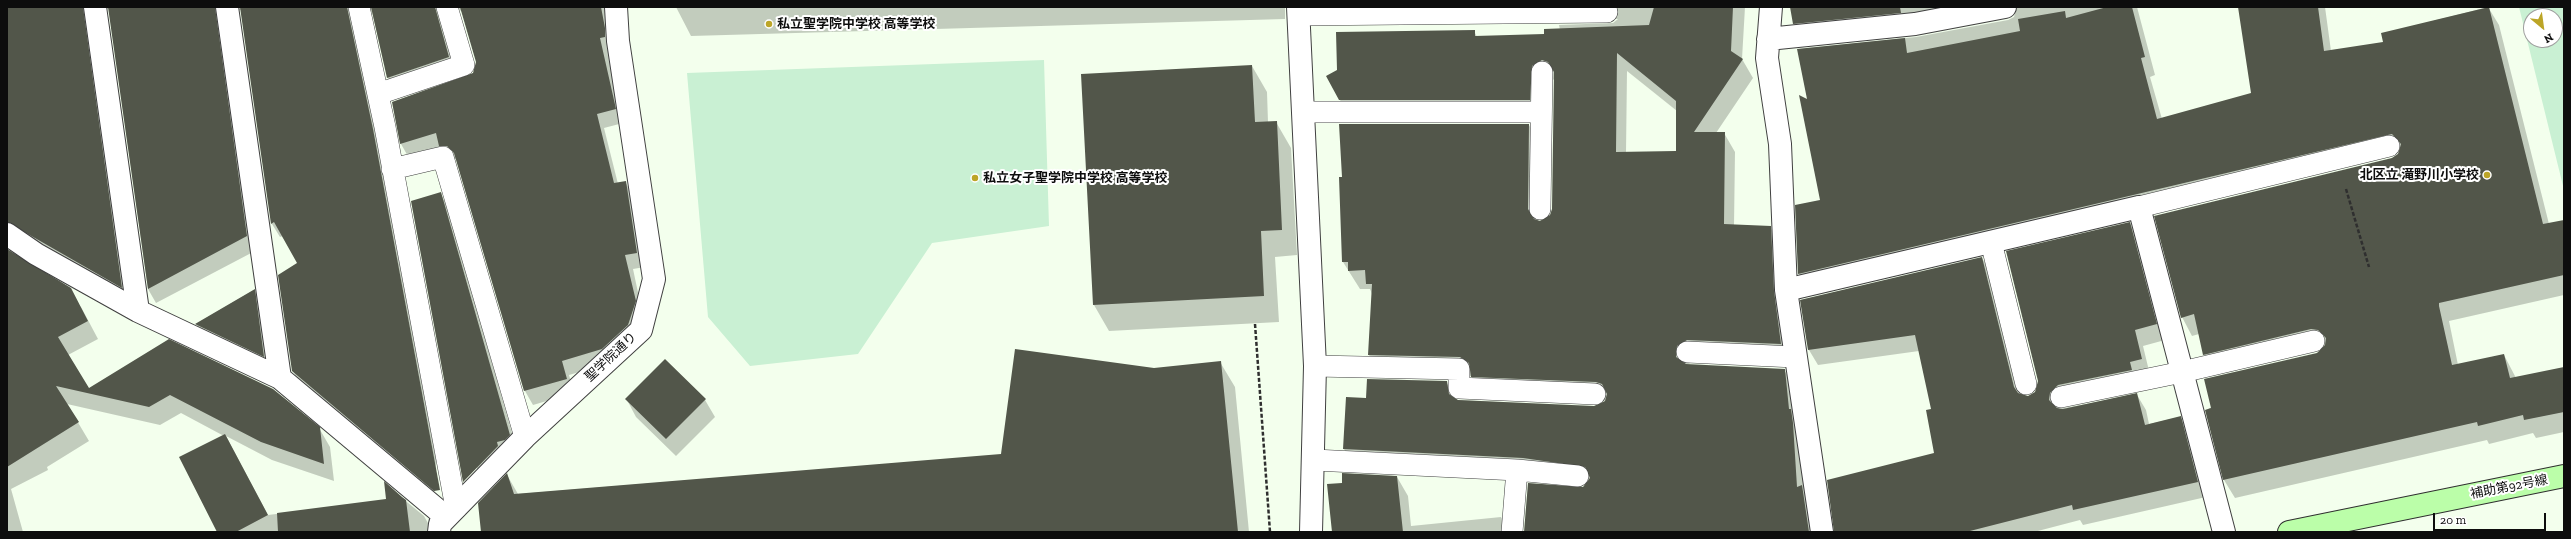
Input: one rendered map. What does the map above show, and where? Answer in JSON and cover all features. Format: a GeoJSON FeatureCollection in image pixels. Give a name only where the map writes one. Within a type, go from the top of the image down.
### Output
{"type":"FeatureCollection","features":[{"type":"Feature","properties":{"kind":"street"},"geometry":{"type":"LineString","coordinates":[[95,7],[138,311]]}},
{"type":"Feature","properties":{"kind":"street"},"geometry":{"type":"LineString","coordinates":[[227,7],[280,378]]}},
{"type":"Feature","properties":{"kind":"street","name":"聖学院通り"},"geometry":{"type":"LineString","coordinates":[[447,519],[525,437],[641,330],[654,279],[618,41],[616,7]]}},
{"type":"Feature","properties":{"kind":"street"},"geometry":{"type":"LineString","coordinates":[[1771,7],[1767,58],[1780,144],[1786,290],[1822,532]]}},
{"type":"Feature","properties":{"kind":"street"},"geometry":{"type":"LineString","coordinates":[[1768,39],[1915,24],[2005,7]]}},
{"type":"Feature","properties":{"kind":"street"},"geometry":{"type":"LineString","coordinates":[[1299,11],[1315,366],[1314,460],[1311,532]]}},
{"type":"Feature","properties":{"kind":"street"},"geometry":{"type":"LineString","coordinates":[[1786,290],[2139,207],[2224,532]]}},
{"type":"Feature","properties":{"kind":"street"},"geometry":{"type":"LineString","coordinates":[[7,234],[36,254],[138,311],[280,378],[447,519]]}},
{"type":"Feature","properties":{"kind":"street","name":"補助第92号線"},"geometry":{"type":"LineString","coordinates":[[2289,532],[2564,476]]}},
{"type":"Feature","properties":{"kind":"lane"},"geometry":{"type":"LineString","coordinates":[[359,7],[378,94],[392,169],[447,519]]}},
{"type":"Feature","properties":{"kind":"lane"},"geometry":{"type":"LineString","coordinates":[[378,94],[464,65],[447,7]]}},
{"type":"Feature","properties":{"kind":"lane"},"geometry":{"type":"LineString","coordinates":[[1299,11],[1607,12]]}},
{"type":"Feature","properties":{"kind":"lane"},"geometry":{"type":"LineString","coordinates":[[1540,210],[1542,72]]}},
{"type":"Feature","properties":{"kind":"lane"},"geometry":{"type":"LineString","coordinates":[[1304,112],[1541,112]]}},
{"type":"Feature","properties":{"kind":"lane"},"geometry":{"type":"LineString","coordinates":[[2139,207],[2389,146]]}},
{"type":"Feature","properties":{"kind":"lane"},"geometry":{"type":"LineString","coordinates":[[392,169],[443,157],[525,437]]}},
{"type":"Feature","properties":{"kind":"lane"},"geometry":{"type":"LineString","coordinates":[[1991,242],[2026,384]]}},
{"type":"Feature","properties":{"kind":"lane"},"geometry":{"type":"LineString","coordinates":[[2061,397],[2182,372],[2314,341]]}},
{"type":"Feature","properties":{"kind":"lane"},"geometry":{"type":"LineString","coordinates":[[1687,352],[1795,357]]}},
{"type":"Feature","properties":{"kind":"lane"},"geometry":{"type":"LineString","coordinates":[[1315,366],[1459,369],[1459,388],[1595,394]]}},
{"type":"Feature","properties":{"kind":"lane"},"geometry":{"type":"LineString","coordinates":[[1314,460],[1517,470],[1578,476]]}},
{"type":"Feature","properties":{"kind":"lane"},"geometry":{"type":"LineString","coordinates":[[1512,532],[1517,470]]}},
{"type":"Feature","properties":{"kind":"path"},"geometry":{"type":"LineString","coordinates":[[2337,159],[2369,267]]}},
{"type":"Feature","properties":{"kind":"path"},"geometry":{"type":"LineString","coordinates":[[1255,324],[1270,532]]}},
{"type":"Feature","properties":{"kind":"green space"},"geometry":{"type":"Polygon","coordinates":[[[2519,7],[2564,7],[2564,190],[2529,48],[2563,48],[2563,8],[2523,8],[2523,23],[2519,7]]]}},
{"type":"Feature","properties":{"kind":"green space"},"geometry":{"type":"Polygon","coordinates":[[[1044,60],[1049,226],[932,243],[858,354],[750,366],[708,317],[687,73],[1044,60]]]}},
{"type":"Feature","properties":{"kind":"building"},"geometry":{"type":"Polygon","coordinates":[[[7,7],[83,7],[122,288],[7,222],[7,7]]]}},
{"type":"Feature","properties":{"kind":"building"},"geometry":{"type":"Polygon","coordinates":[[[108,7],[215,7],[247,236],[148,289],[108,7]]]}},
{"type":"Feature","properties":{"kind":"building"},"geometry":{"type":"Polygon","coordinates":[[[240,7],[347,7],[373,129],[440,490],[434,491],[292,371],[278,275],[297,263],[274,222],[271,224],[240,7]]]}},
{"type":"Feature","properties":{"kind":"building"},"geometry":{"type":"Polygon","coordinates":[[[371,7],[435,7],[449,57],[387,78],[371,7]]]}},
{"type":"Feature","properties":{"kind":"building"},"geometry":{"type":"Polygon","coordinates":[[[460,7],[601,7],[605,28],[605,37],[600,38],[616,109],[597,114],[614,183],[626,181],[637,253],[625,255],[636,301],[628,325],[602,349],[562,361],[567,379],[524,391],[454,153],[447,146],[439,146],[436,133],[400,144],[392,102],[473,73],[476,62],[460,7]]]}},
{"type":"Feature","properties":{"kind":"building"},"geometry":{"type":"Polygon","coordinates":[[[1654,7],[1733,7],[1731,51],[1743,59],[1694,132],[1725,132],[1724,224],[1771,226],[1774,291],[1781,344],[1687,340],[1677,346],[1676,357],[1686,364],[1785,369],[1789,409],[1791,409],[1793,423],[1797,487],[1802,485],[1809,532],[1524,532],[1528,483],[1583,487],[1590,478],[1585,467],[1523,458],[1343,449],[1346,397],[1366,398],[1367,379],[1447,381],[1449,394],[1458,400],[1594,406],[1605,401],[1607,394],[1602,384],[1596,382],[1471,377],[1469,363],[1460,357],[1368,355],[1372,284],[1366,284],[1365,270],[1348,271],[1348,262],[1342,262],[1339,177],[1342,177],[1339,124],[1529,124],[1528,209],[1534,219],[1540,221],[1550,215],[1552,209],[1554,72],[1548,62],[1542,60],[1532,66],[1530,100],[1339,100],[1326,76],[1337,70],[1336,32],[1475,30],[1475,36],[1544,34],[1544,29],[1649,25],[1654,7]],[[1617,53],[1616,152],[1676,151],[1676,101],[1617,53]]]}},
{"type":"Feature","properties":{"kind":"building"},"geometry":{"type":"Polygon","coordinates":[[[1790,7],[1900,7],[1901,13],[1793,24],[1790,7]]]}},
{"type":"Feature","properties":{"kind":"building"},"geometry":{"type":"Polygon","coordinates":[[[2107,7],[2132,7],[2145,57],[2141,58],[2157,119],[2251,93],[2238,7],[2318,7],[2324,51],[2383,42],[2381,33],[2489,7],[2543,224],[2564,220],[2564,275],[2439,303],[2439,306],[2452,365],[2504,354],[2510,378],[2564,367],[2564,412],[2524,420],[2523,415],[2478,426],[2477,422],[2223,480],[2205,410],[2211,408],[2204,379],[2317,353],[2325,345],[2326,338],[2318,330],[2311,329],[2203,355],[2194,314],[2181,318],[2154,216],[2392,158],[2398,154],[2401,144],[2392,134],[1798,274],[1795,205],[1820,200],[1799,95],[1807,99],[1797,49],[1905,38],[1907,53],[2020,31],[2018,19],[2065,11],[2066,18],[2107,7]]]}},
{"type":"Feature","properties":{"kind":"building"},"geometry":{"type":"Polygon","coordinates":[[[1252,65],[1255,122],[1277,121],[1282,230],[1261,231],[1264,296],[1093,305],[1081,74],[1252,65]]]}},
{"type":"Feature","properties":{"kind":"building"},"geometry":{"type":"Polygon","coordinates":[[[441,192],[510,435],[505,440],[497,442],[498,446],[463,482],[411,201],[441,192]]]}},
{"type":"Feature","properties":{"kind":"building"},"geometry":{"type":"Polygon","coordinates":[[[2130,222],[2157,324],[2135,330],[2142,359],[2130,362],[2132,370],[2058,385],[2050,393],[2049,400],[2057,408],[2063,409],[2137,393],[2145,425],[2181,416],[2198,482],[2073,510],[2072,505],[1966,532],[1834,532],[1827,480],[1934,453],[1926,410],[1931,409],[1915,335],[1808,350],[1800,300],[1982,257],[2014,387],[2018,393],[2028,396],[2035,392],[2038,381],[2006,251],[2130,222]]]}},
{"type":"Feature","properties":{"kind":"building"},"geometry":{"type":"Polygon","coordinates":[[[7,249],[71,288],[88,321],[58,337],[89,388],[169,339],[273,389],[320,427],[324,464],[261,442],[170,395],[149,407],[56,386],[79,422],[7,467],[7,249]]]}},
{"type":"Feature","properties":{"kind":"building"},"geometry":{"type":"Polygon","coordinates":[[[255,289],[264,357],[195,324],[255,289]]]}},
{"type":"Feature","properties":{"kind":"building"},"geometry":{"type":"Polygon","coordinates":[[[1015,349],[1154,368],[1221,361],[1238,532],[481,532],[478,503],[507,473],[514,494],[1001,454],[1015,349]]]}},
{"type":"Feature","properties":{"kind":"building"},"geometry":{"type":"Polygon","coordinates":[[[665,359],[706,399],[666,439],[625,399],[665,359]]]}},
{"type":"Feature","properties":{"kind":"building"},"geometry":{"type":"Polygon","coordinates":[[[225,434],[268,515],[236,532],[217,532],[179,457],[225,434]]]}},
{"type":"Feature","properties":{"kind":"building"},"geometry":{"type":"Polygon","coordinates":[[[1342,473],[1397,476],[1403,532],[1332,532],[1327,484],[1342,483],[1342,473]]]}},
{"type":"Feature","properties":{"kind":"building"},"geometry":{"type":"Polygon","coordinates":[[[384,481],[406,500],[410,532],[278,532],[277,513],[386,499],[384,481]]]}},
{"type":"Feature","properties":{"kind":"place","name":"私立聖学院中学校 高等学校"},"geometry":{"type":"Point","coordinates":[769,24]}},
{"type":"Feature","properties":{"kind":"place","name":"北区立 滝野川小学校"},"geometry":{"type":"Point","coordinates":[2487,175]}},
{"type":"Feature","properties":{"kind":"place","name":"私立女子聖学院中学校 高等学校"},"geometry":{"type":"Point","coordinates":[975,178]}}]}
